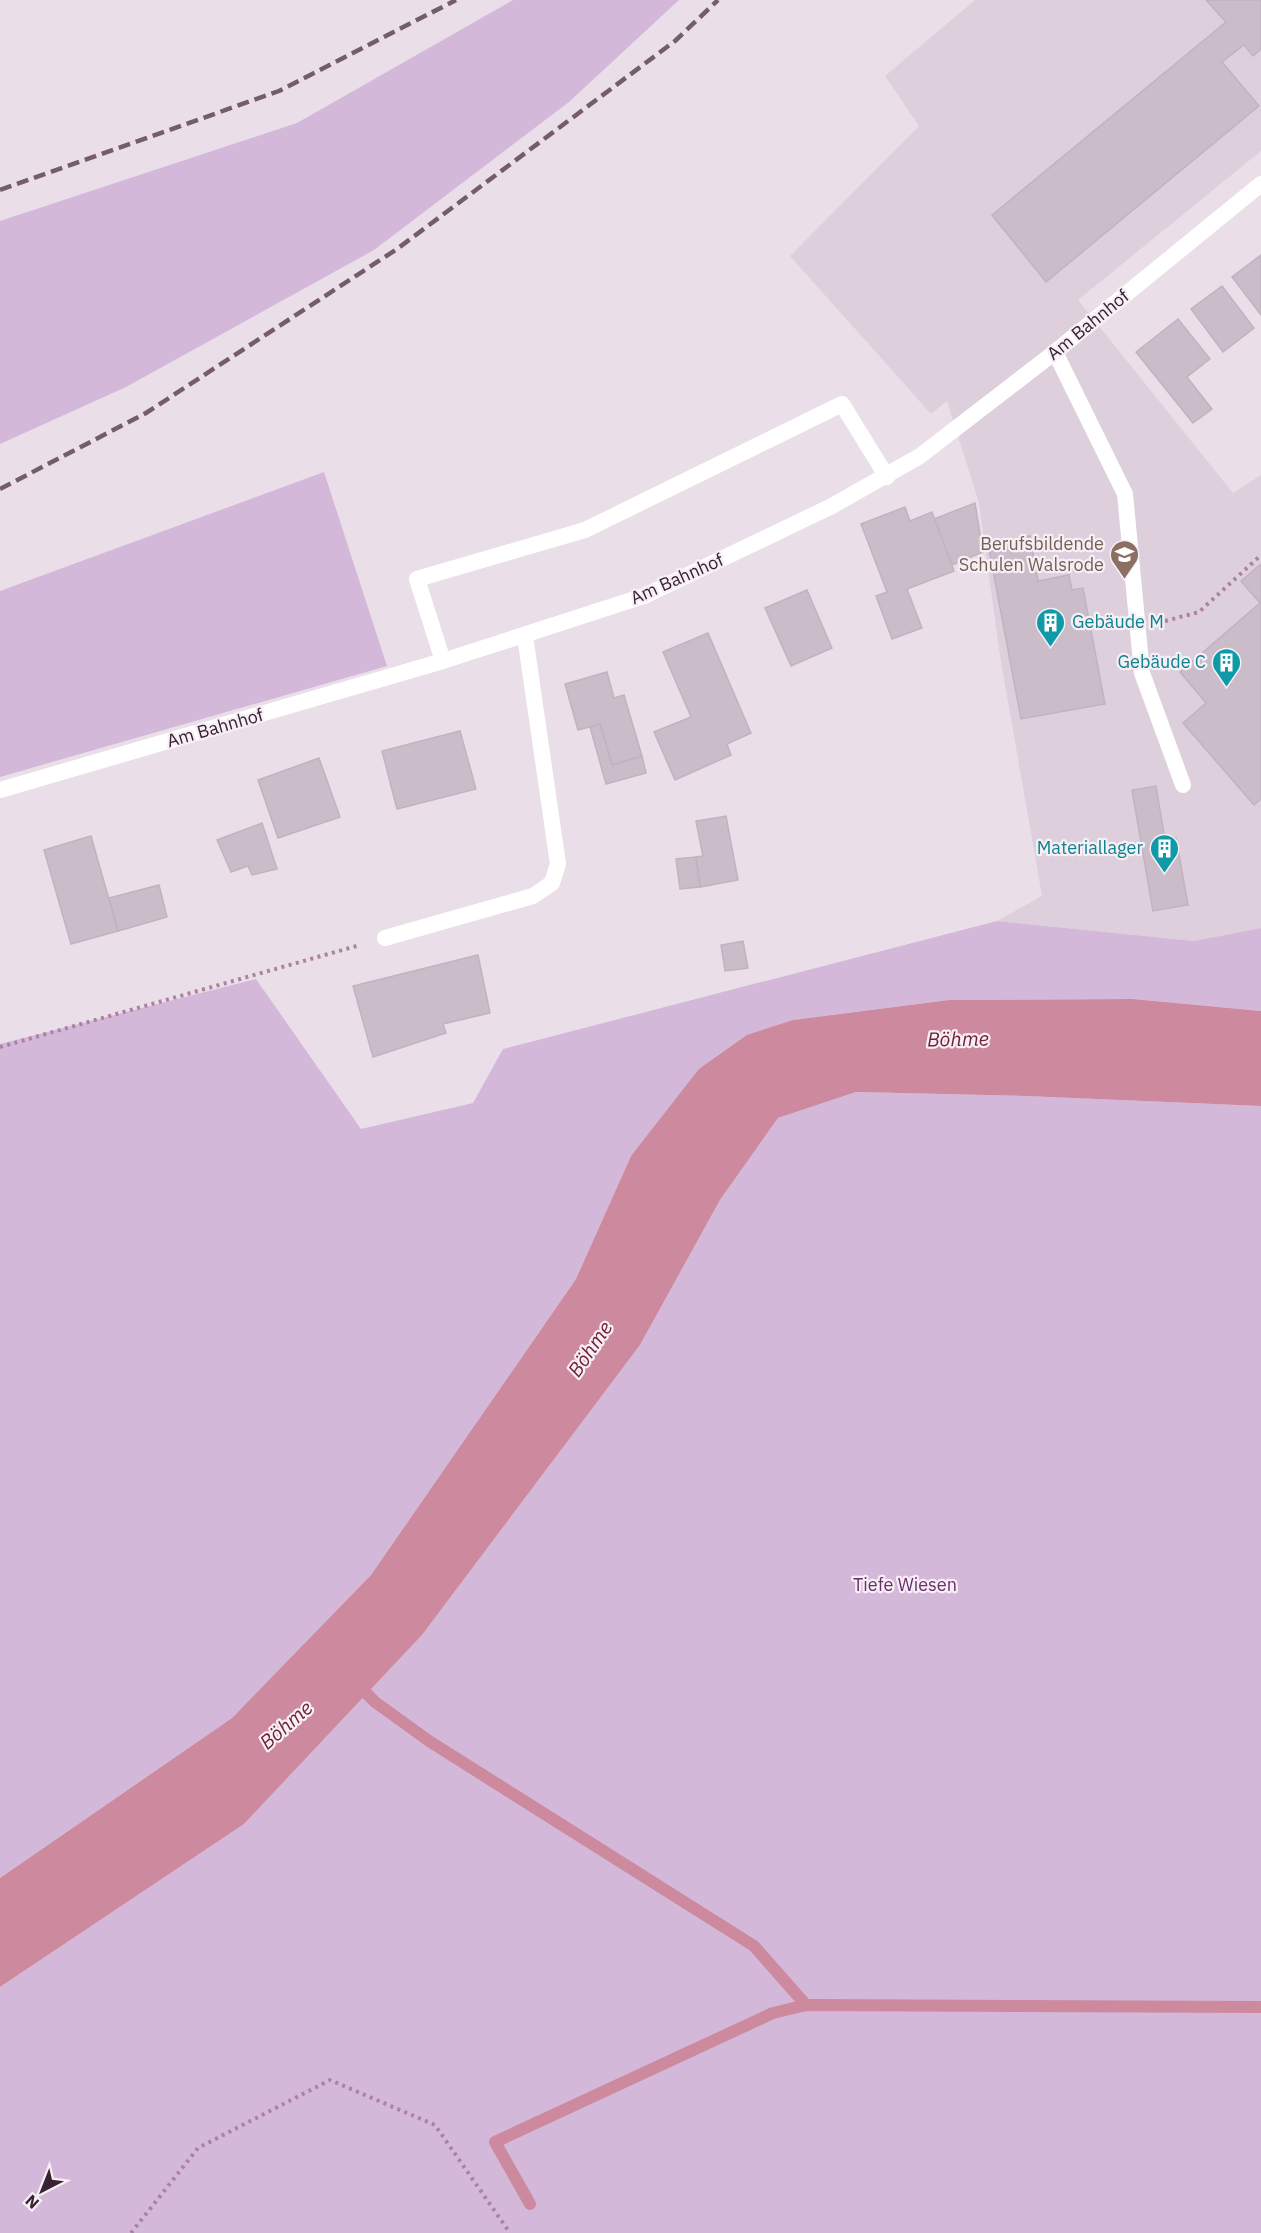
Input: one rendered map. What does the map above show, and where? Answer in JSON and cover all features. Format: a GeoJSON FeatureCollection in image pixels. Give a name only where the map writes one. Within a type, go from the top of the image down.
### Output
{"type":"FeatureCollection","features":[{"type":"Feature","properties":{"kind":"street","name":"Am Bahnhof"},"geometry":{"type":"LineString","coordinates":[[0,790],[443,661],[644,596],[832,506],[920,456],[1055,351],[1261,184]]}},
{"type":"Feature","properties":{"kind":"street"},"geometry":{"type":"LineString","coordinates":[[1055,351],[1125,494],[1142,673],[1183,785]]}},
{"type":"Feature","properties":{"kind":"street"},"geometry":{"type":"LineString","coordinates":[[443,661],[417,579],[585,530],[842,404],[886,477]]}},
{"type":"Feature","properties":{"kind":"street"},"geometry":{"type":"LineString","coordinates":[[386,938],[533,896],[552,883],[558,864],[525,636]]}},
{"type":"Feature","properties":{"kind":"path"},"geometry":{"type":"LineString","coordinates":[[1138,628],[1199,612],[1261,555]]}},
{"type":"Feature","properties":{"kind":"path"},"geometry":{"type":"LineString","coordinates":[[0,1047],[386,938]]}},
{"type":"Feature","properties":{"kind":"path"},"geometry":{"type":"LineString","coordinates":[[131,2233],[198,2148],[330,2080],[435,2125],[510,2233]]}},
{"type":"Feature","properties":{"kind":"shaded area"},"geometry":{"type":"Polygon","coordinates":[[[975,0],[1261,0],[1261,151],[1078,300],[1233,493],[1261,475],[1261,928],[1194,941],[997,921],[1042,896],[1000,656],[979,503],[947,401],[931,414],[790,256],[919,126],[885,76],[975,0]]]}},
{"type":"Feature","properties":{"kind":"green space"},"geometry":{"type":"Polygon","coordinates":[[[513,0],[679,0],[569,102],[374,250],[126,387],[0,444],[0,221],[297,123],[513,0]]]}},
{"type":"Feature","properties":{"kind":"green space"},"geometry":{"type":"Polygon","coordinates":[[[324,472],[387,666],[0,777],[0,591],[324,472]]]}},
{"type":"Feature","properties":{"kind":"green space"},"geometry":{"type":"Polygon","coordinates":[[[997,921],[1194,941],[1261,928],[1261,1011],[1133,999],[949,1000],[793,1020],[631,1156],[576,1279],[371,1575],[232,1718],[0,1878],[0,1044],[256,979],[361,1129],[473,1103],[503,1049],[997,921]]]}},
{"type":"Feature","properties":{"kind":"green space","name":"Tiefe Wiesen"},"geometry":{"type":"Polygon","coordinates":[[[856,1092],[1026,1096],[1261,1106],[1261,2233],[0,2233],[0,1987],[244,1824],[422,1635],[640,1345],[720,1200],[778,1118],[856,1092]]]}},
{"type":"Feature","properties":{"kind":"water","name":"Böhme"},"geometry":{"type":"Polygon","coordinates":[[[1133,999],[1261,1011],[1261,1106],[1026,1096],[856,1092],[778,1118],[720,1200],[640,1345],[422,1635],[244,1824],[0,1987],[0,1878],[232,1718],[371,1575],[576,1279],[631,1156],[699,1069],[747,1035],[793,1020],[949,1000],[1133,999]]]}},
{"type":"Feature","properties":{"kind":"building"},"geometry":{"type":"Polygon","coordinates":[[[1206,0],[1261,0],[1261,49],[1253,56],[1244,45],[1222,62],[1259,106],[1046,282],[992,215],[1226,22],[1206,0]]]}},
{"type":"Feature","properties":{"kind":"building"},"geometry":{"type":"Polygon","coordinates":[[[1261,255],[1261,315],[1232,277],[1261,255]]]}},
{"type":"Feature","properties":{"kind":"building"},"geometry":{"type":"Polygon","coordinates":[[[1222,286],[1254,328],[1223,352],[1191,309],[1222,286]]]}},
{"type":"Feature","properties":{"kind":"building"},"geometry":{"type":"Polygon","coordinates":[[[1178,319],[1210,359],[1187,377],[1212,409],[1193,423],[1136,352],[1178,319]]]}},
{"type":"Feature","properties":{"kind":"building"},"geometry":{"type":"Polygon","coordinates":[[[975,503],[983,552],[952,565],[934,519],[975,503]]]}},
{"type":"Feature","properties":{"kind":"building"},"geometry":{"type":"Polygon","coordinates":[[[905,507],[910,521],[932,512],[954,571],[907,589],[922,628],[892,639],[876,596],[887,592],[861,524],[905,507]]]}},
{"type":"Feature","properties":{"kind":"building","name":"Gebäude M"},"geometry":{"type":"Polygon","coordinates":[[[1030,536],[1038,581],[1069,575],[1072,590],[1083,588],[1105,704],[1021,719],[988,544],[1030,536]]]}},
{"type":"Feature","properties":{"kind":"building","name":"Gebäude C"},"geometry":{"type":"Polygon","coordinates":[[[1261,564],[1261,799],[1254,805],[1183,723],[1206,703],[1180,672],[1260,603],[1241,581],[1261,564]]]}},
{"type":"Feature","properties":{"kind":"building"},"geometry":{"type":"Polygon","coordinates":[[[807,590],[832,648],[791,666],[765,608],[807,590]]]}},
{"type":"Feature","properties":{"kind":"building"},"geometry":{"type":"Polygon","coordinates":[[[708,633],[751,733],[727,744],[731,755],[675,780],[654,732],[691,717],[663,652],[708,633]]]}},
{"type":"Feature","properties":{"kind":"building"},"geometry":{"type":"Polygon","coordinates":[[[607,672],[614,698],[624,695],[642,756],[612,765],[600,724],[578,730],[565,684],[607,672]]]}},
{"type":"Feature","properties":{"kind":"building"},"geometry":{"type":"Polygon","coordinates":[[[600,724],[612,765],[642,756],[646,773],[606,784],[590,727],[600,724]]]}},
{"type":"Feature","properties":{"kind":"building"},"geometry":{"type":"Polygon","coordinates":[[[460,731],[476,789],[397,809],[382,751],[460,731]]]}},
{"type":"Feature","properties":{"kind":"building"},"geometry":{"type":"Polygon","coordinates":[[[319,758],[340,817],[278,838],[258,780],[319,758]]]}},
{"type":"Feature","properties":{"kind":"building","name":"Materiallager"},"geometry":{"type":"Polygon","coordinates":[[[1156,786],[1165,840],[1176,838],[1188,905],[1153,911],[1132,790],[1156,786]]]}},
{"type":"Feature","properties":{"kind":"building"},"geometry":{"type":"Polygon","coordinates":[[[726,816],[738,880],[700,887],[696,857],[703,856],[696,821],[726,816]]]}},
{"type":"Feature","properties":{"kind":"building"},"geometry":{"type":"Polygon","coordinates":[[[262,823],[277,869],[252,875],[248,866],[231,872],[217,840],[262,823]]]}},
{"type":"Feature","properties":{"kind":"building"},"geometry":{"type":"Polygon","coordinates":[[[91,836],[118,931],[71,944],[44,850],[91,836]]]}},
{"type":"Feature","properties":{"kind":"building"},"geometry":{"type":"Polygon","coordinates":[[[696,857],[700,887],[680,889],[676,859],[696,857]]]}},
{"type":"Feature","properties":{"kind":"building"},"geometry":{"type":"Polygon","coordinates":[[[159,885],[167,917],[118,931],[109,898],[159,885]]]}},
{"type":"Feature","properties":{"kind":"building"},"geometry":{"type":"Polygon","coordinates":[[[743,941],[748,968],[725,971],[721,945],[743,941]]]}},
{"type":"Feature","properties":{"kind":"building"},"geometry":{"type":"Polygon","coordinates":[[[478,955],[490,1013],[443,1024],[446,1033],[373,1057],[353,986],[478,955]]]}},
{"type":"Feature","properties":{"kind":"waterway"},"geometry":{"type":"LineString","coordinates":[[356,1683],[375,1702],[429,1741],[754,1946],[806,2005]]}},
{"type":"Feature","properties":{"kind":"waterway"},"geometry":{"type":"LineString","coordinates":[[530,2204],[495,2142],[773,2013],[806,2005],[1261,2007]]}},
{"type":"Feature","properties":{"kind":"railway"},"geometry":{"type":"LineString","coordinates":[[0,190],[279,91],[456,0]]}},
{"type":"Feature","properties":{"kind":"railway"},"geometry":{"type":"LineString","coordinates":[[0,489],[146,413],[397,249],[675,41],[718,0]]}},
{"type":"Feature","properties":{"kind":"place","name":"Berufsbildende Schulen Walsrode"},"geometry":{"type":"Point","coordinates":[1125,580]}},
{"type":"Feature","properties":{"kind":"place","name":"Gebäude M"},"geometry":{"type":"Point","coordinates":[1051,648]}},
{"type":"Feature","properties":{"kind":"place","name":"Gebäude C"},"geometry":{"type":"Point","coordinates":[1227,688]}},
{"type":"Feature","properties":{"kind":"place","name":"Materiallager"},"geometry":{"type":"Point","coordinates":[1164,874]}}]}
